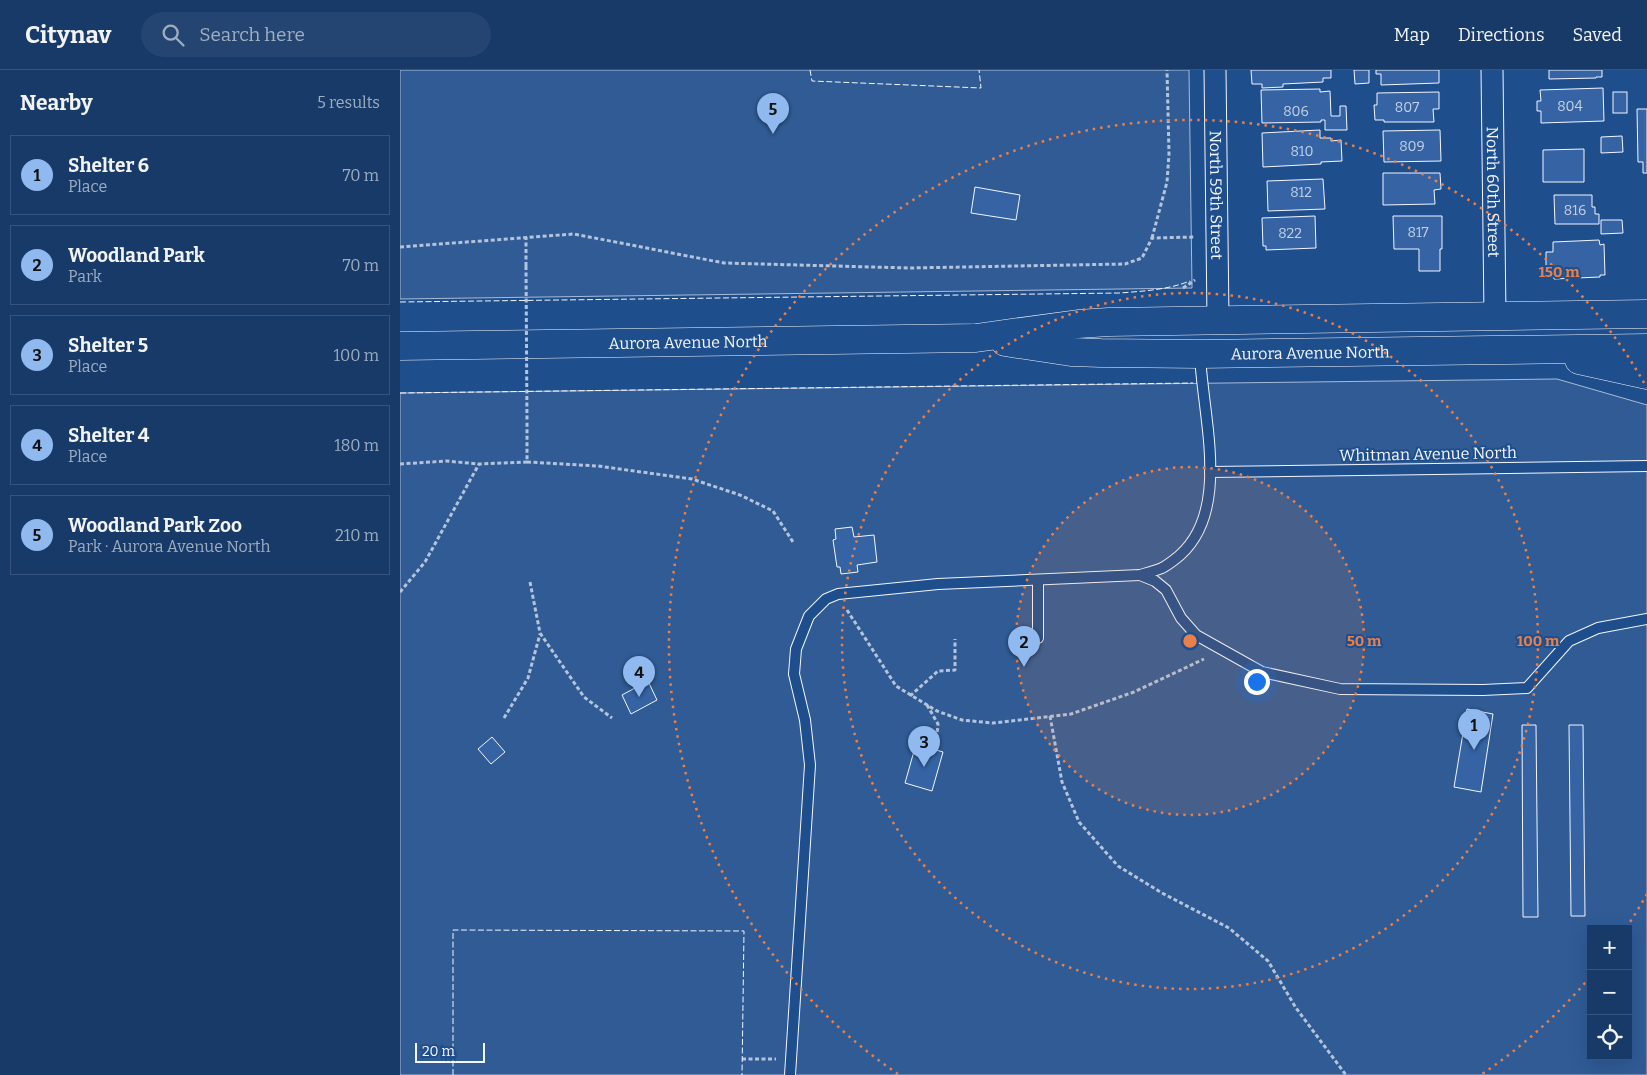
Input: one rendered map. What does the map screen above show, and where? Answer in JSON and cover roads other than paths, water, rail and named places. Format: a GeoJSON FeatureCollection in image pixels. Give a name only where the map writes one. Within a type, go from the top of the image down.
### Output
{"type":"FeatureCollection","features":[{"type":"Feature","properties":{"kind":"highway","name":"Aurora Avenue North"},"geometry":{"type":"LineString","coordinates":[[400,346],[976,338],[1078,324],[1108,322],[1647,314]]}},
{"type":"Feature","properties":{"kind":"highway","name":"Aurora Avenue North"},"geometry":{"type":"LineString","coordinates":[[976,338],[1071,352],[1200,354],[1647,348]]}},
{"type":"Feature","properties":{"kind":"highway"},"geometry":{"type":"LineString","coordinates":[[1534,350],[1647,375]]}},
{"type":"Feature","properties":{"kind":"street","name":"North 59th Street"},"geometry":{"type":"LineString","coordinates":[[1215,70],[1218,320]]}},
{"type":"Feature","properties":{"kind":"street","name":"North 60th Street"},"geometry":{"type":"LineString","coordinates":[[1492,70],[1495,316]]}},
{"type":"Feature","properties":{"kind":"lane"},"geometry":{"type":"LineString","coordinates":[[790,1075],[810,765],[805,720],[794,674],[796,649],[809,616],[826,599],[838,594],[938,584],[1140,575],[1163,568],[1187,550],[1196,537],[1208,503],[1210,472],[1200,354]]}},
{"type":"Feature","properties":{"kind":"lane","name":"Whitman Avenue North"},"geometry":{"type":"LineString","coordinates":[[1210,472],[1647,466]]}},
{"type":"Feature","properties":{"kind":"lane"},"geometry":{"type":"LineString","coordinates":[[1140,575],[1155,581],[1166,590],[1181,618],[1196,635],[1222,650],[1262,672],[1340,689],[1483,690],[1527,688],[1569,641],[1598,628],[1647,619]]}},
{"type":"Feature","properties":{"kind":"lane"},"geometry":{"type":"LineString","coordinates":[[1038,580],[1038,638]]}},
{"type":"Feature","properties":{"kind":"place","name":"Woodland Park Zoo"},"geometry":{"type":"Point","coordinates":[773,134]}},
{"type":"Feature","properties":{"kind":"place","name":"Woodland Park"},"geometry":{"type":"Point","coordinates":[1024,667]}},
{"type":"Feature","properties":{"kind":"place","name":"Shelter 4"},"geometry":{"type":"Point","coordinates":[639,697]}},
{"type":"Feature","properties":{"kind":"place","name":"Shelter 6"},"geometry":{"type":"Point","coordinates":[1474,750]}},
{"type":"Feature","properties":{"kind":"place","name":"Shelter 5"},"geometry":{"type":"Point","coordinates":[924,767]}}]}
